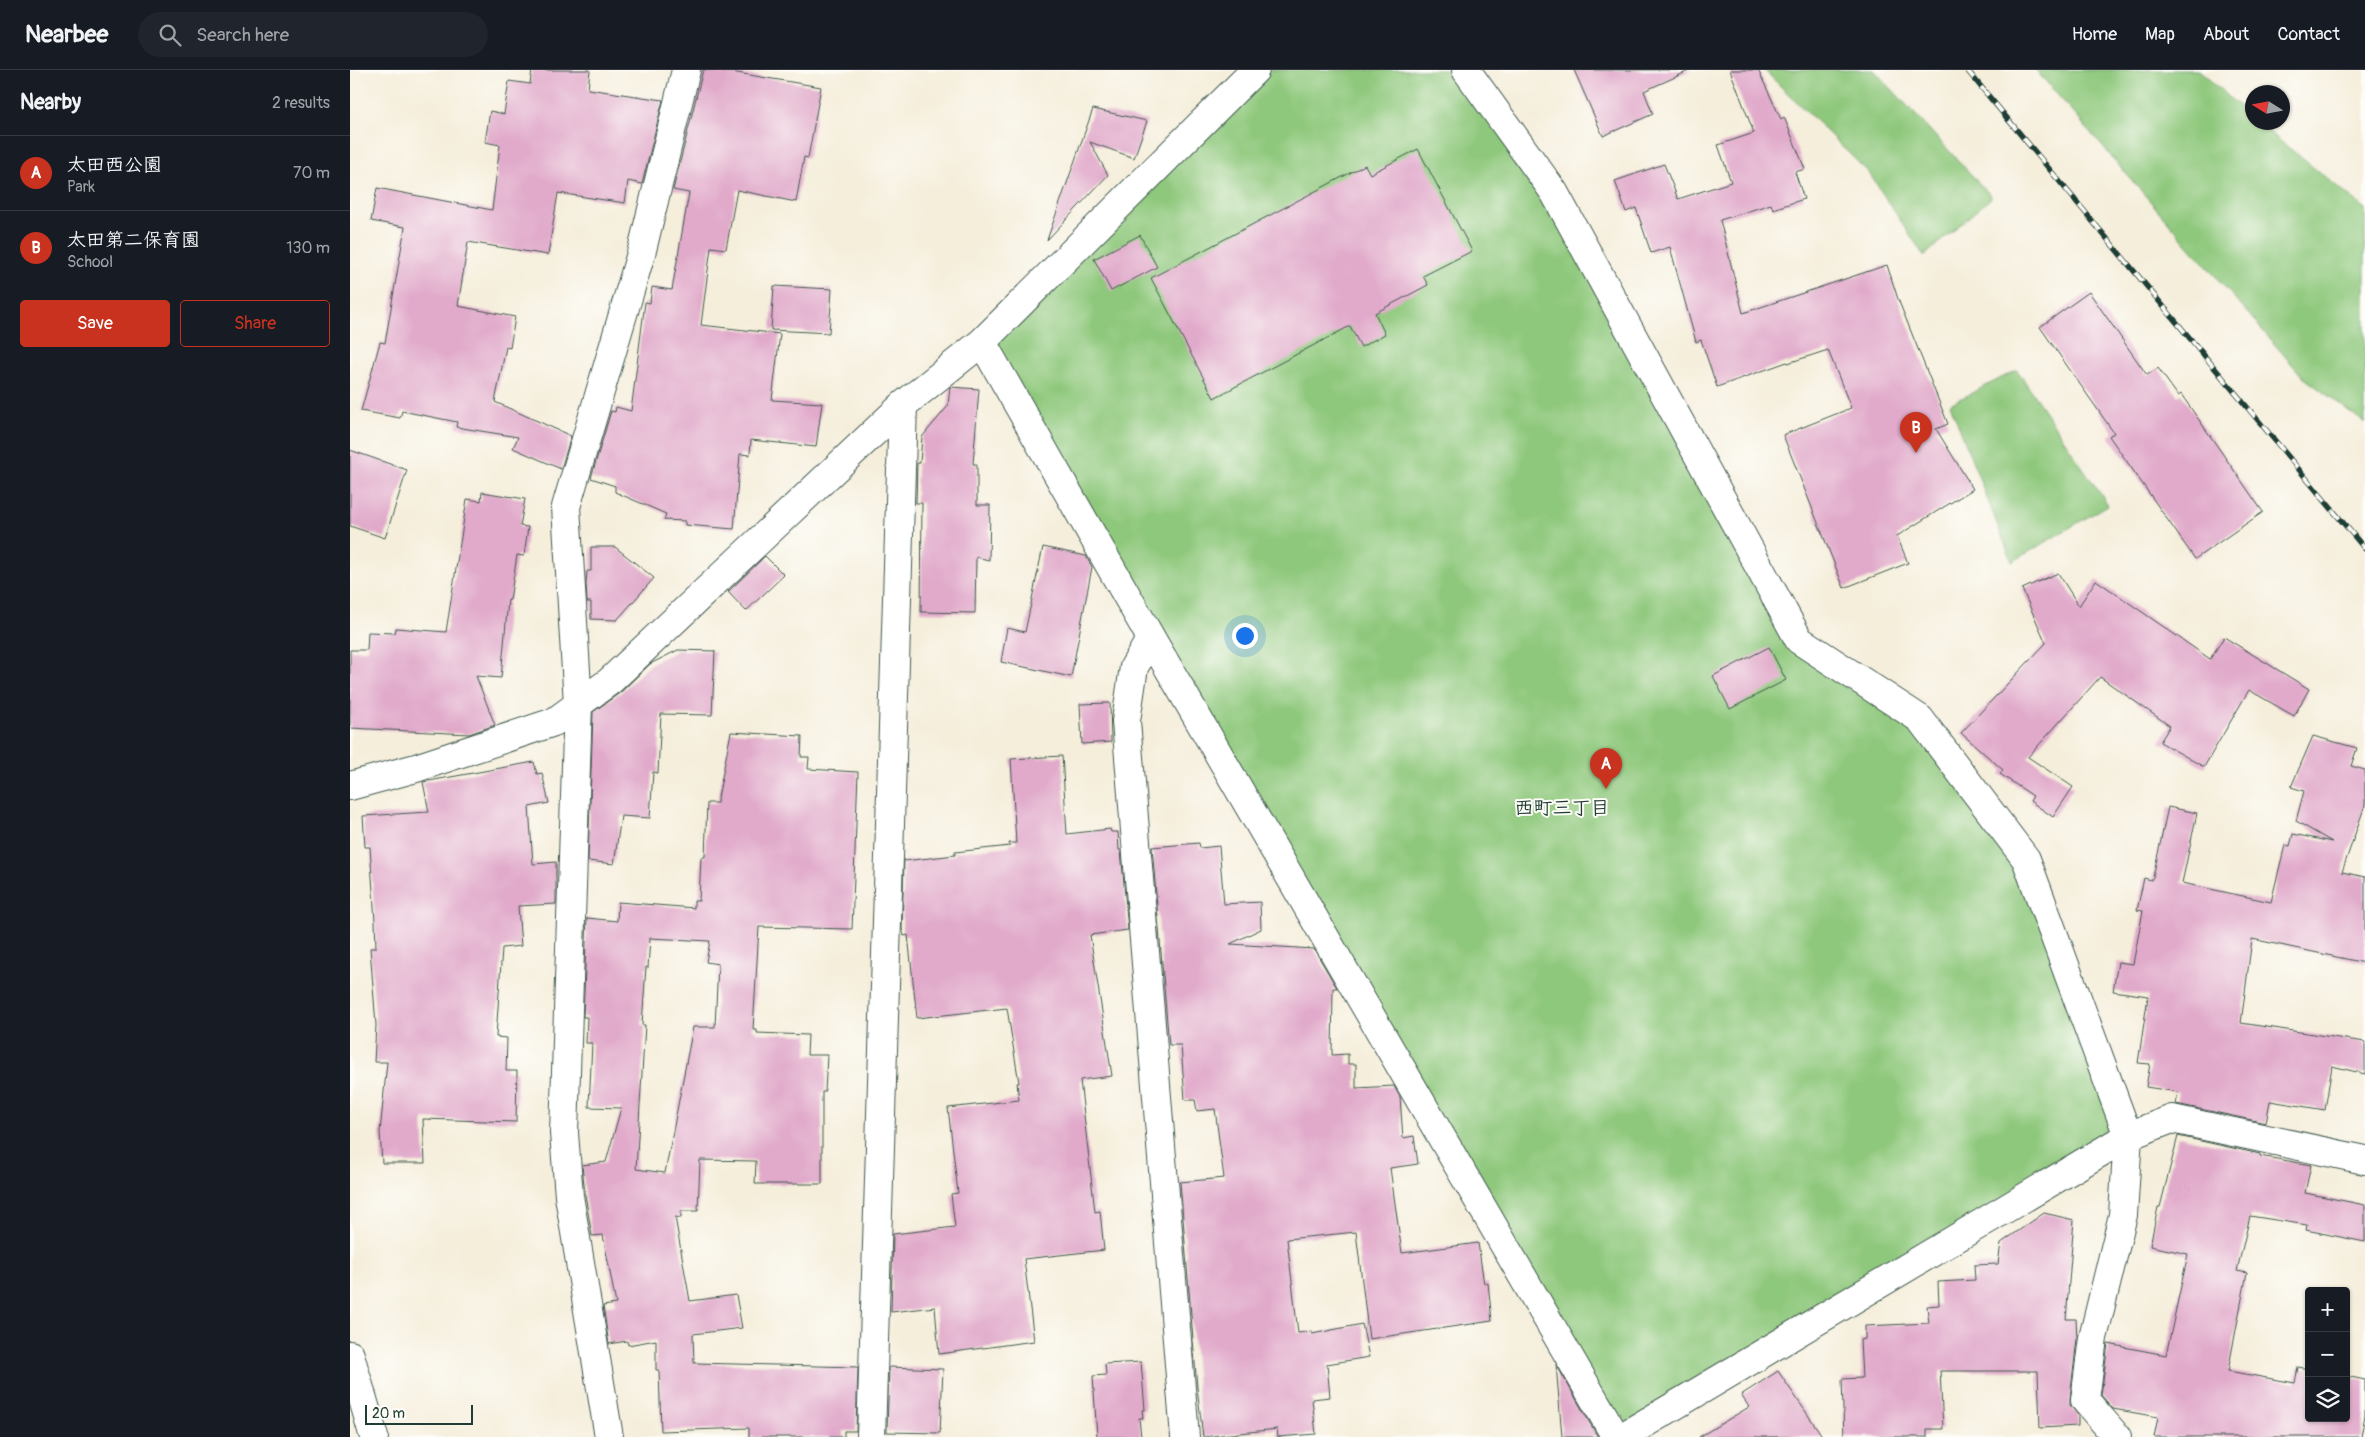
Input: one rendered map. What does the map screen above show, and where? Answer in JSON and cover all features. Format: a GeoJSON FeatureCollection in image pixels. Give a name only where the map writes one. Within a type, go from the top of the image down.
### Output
{"type":"FeatureCollection","features":[{"type":"Feature","properties":{"kind":"street"},"geometry":{"type":"LineString","coordinates":[[609,1437],[569,1196],[564,1132],[578,704],[566,507],[642,250],[686,70]]}},
{"type":"Feature","properties":{"kind":"street"},"geometry":{"type":"LineString","coordinates":[[350,786],[416,768],[554,722],[610,681],[903,405],[982,342],[1255,70]]}},
{"type":"Feature","properties":{"kind":"street"},"geometry":{"type":"LineString","coordinates":[[1466,70],[1554,192],[1799,640],[1920,719],[2026,859],[2128,1136],[2123,1215],[2093,1338],[2085,1400],[2117,1437]]}},
{"type":"Feature","properties":{"kind":"street"},"geometry":{"type":"LineString","coordinates":[[982,342],[1151,638],[1616,1437]]}},
{"type":"Feature","properties":{"kind":"street"},"geometry":{"type":"LineString","coordinates":[[871,1437],[903,405]]}},
{"type":"Feature","properties":{"kind":"street"},"geometry":{"type":"LineString","coordinates":[[1151,638],[1134,667],[1126,721],[1185,1437]]}},
{"type":"Feature","properties":{"kind":"street"},"geometry":{"type":"LineString","coordinates":[[1622,1437],[2128,1136],[2172,1119],[2365,1160]]}},
{"type":"Feature","properties":{"kind":"street"},"geometry":{"type":"LineString","coordinates":[[350,1355],[374,1437]]}},
{"type":"Feature","properties":{"kind":"green space"},"geometry":{"type":"Polygon","coordinates":[[[1255,70],[1466,70],[1554,192],[1799,639],[1920,719],[2026,859],[2128,1136],[1622,1437],[983,342],[1255,70]]]}},
{"type":"Feature","properties":{"kind":"green space"},"geometry":{"type":"Polygon","coordinates":[[[1764,70],[1874,70],[1992,197],[1924,256],[1869,173],[1764,70]]]}},
{"type":"Feature","properties":{"kind":"green space"},"geometry":{"type":"Polygon","coordinates":[[[2036,70],[2199,70],[2245,112],[2245,130],[2267,130],[2365,209],[2365,423],[2303,377],[2036,70]]]}},
{"type":"Feature","properties":{"kind":"green space"},"geometry":{"type":"Polygon","coordinates":[[[2017,370],[2108,505],[2012,562],[1950,404],[2017,370]]]}},
{"type":"Feature","properties":{"kind":"building"},"geometry":{"type":"Polygon","coordinates":[[[532,70],[590,70],[588,89],[663,100],[642,184],[628,181],[625,203],[558,193],[548,255],[468,242],[458,306],[515,317],[510,348],[506,347],[495,402],[571,436],[561,469],[513,448],[518,437],[456,427],[457,422],[402,411],[400,418],[361,411],[380,342],[385,343],[405,227],[371,221],[377,188],[492,210],[500,145],[485,142],[490,111],[504,114],[509,81],[530,84],[532,70]]]}},
{"type":"Feature","properties":{"kind":"building"},"geometry":{"type":"Polygon","coordinates":[[[703,70],[719,70],[821,87],[808,158],[804,157],[796,202],[737,190],[726,249],[711,247],[701,325],[780,334],[772,400],[822,403],[816,447],[751,440],[750,455],[740,454],[734,529],[685,525],[685,521],[664,520],[666,514],[615,492],[615,486],[591,478],[611,411],[615,412],[616,407],[631,411],[645,302],[650,303],[652,287],[672,290],[689,193],[673,190],[703,70]]]}},
{"type":"Feature","properties":{"kind":"building"},"geometry":{"type":"Polygon","coordinates":[[[1574,70],[1691,70],[1644,91],[1653,114],[1603,136],[1574,70]]]}},
{"type":"Feature","properties":{"kind":"building"},"geometry":{"type":"Polygon","coordinates":[[[1730,70],[1758,70],[1781,119],[1784,117],[1805,169],[1795,172],[1804,199],[1773,209],[1771,204],[1720,220],[1743,313],[1887,265],[1898,299],[1948,424],[1936,429],[1973,489],[1897,536],[1908,563],[1844,588],[1783,435],[1851,408],[1828,350],[1787,362],[1717,387],[1701,340],[1696,342],[1670,247],[1651,253],[1636,208],[1626,212],[1615,181],[1664,164],[1678,199],[1731,182],[1718,145],[1754,133],[1730,70]]]}},
{"type":"Feature","properties":{"kind":"building"},"geometry":{"type":"Polygon","coordinates":[[[1093,109],[1147,121],[1134,158],[1090,142],[1108,175],[1047,240],[1093,109]]]}},
{"type":"Feature","properties":{"kind":"building"},"geometry":{"type":"Polygon","coordinates":[[[1418,149],[1472,251],[1423,276],[1428,285],[1375,313],[1385,334],[1361,347],[1350,326],[1214,398],[1151,278],[1365,165],[1370,174],[1418,149]]]}},
{"type":"Feature","properties":{"kind":"building"},"geometry":{"type":"Polygon","coordinates":[[[1140,235],[1157,267],[1111,291],[1094,259],[1140,235]]]}},
{"type":"Feature","properties":{"kind":"building"},"geometry":{"type":"Polygon","coordinates":[[[774,286],[832,289],[829,333],[771,330],[774,286]]]}},
{"type":"Feature","properties":{"kind":"building"},"geometry":{"type":"Polygon","coordinates":[[[2089,292],[2147,375],[2158,368],[2178,396],[2181,394],[2263,512],[2195,559],[2109,436],[2114,433],[2040,327],[2089,292]]]}},
{"type":"Feature","properties":{"kind":"building"},"geometry":{"type":"Polygon","coordinates":[[[950,387],[979,389],[973,464],[977,464],[977,505],[990,505],[989,560],[976,557],[975,613],[921,612],[922,503],[916,503],[917,463],[920,463],[922,437],[948,406],[950,387]]]}},
{"type":"Feature","properties":{"kind":"building"},"geometry":{"type":"Polygon","coordinates":[[[350,450],[407,470],[385,538],[350,526],[350,450]]]}},
{"type":"Feature","properties":{"kind":"building"},"geometry":{"type":"Polygon","coordinates":[[[482,492],[525,499],[520,526],[528,527],[524,556],[517,555],[510,600],[508,600],[501,678],[476,676],[495,725],[469,734],[350,728],[350,650],[367,650],[368,632],[395,633],[396,628],[446,632],[467,499],[481,501],[482,492]]]}},
{"type":"Feature","properties":{"kind":"building"},"geometry":{"type":"Polygon","coordinates":[[[591,547],[615,547],[654,578],[617,620],[591,619],[591,602],[587,602],[586,584],[587,571],[591,571],[591,547]]]}},
{"type":"Feature","properties":{"kind":"building"},"geometry":{"type":"Polygon","coordinates":[[[1043,547],[1086,556],[1092,567],[1071,677],[1001,662],[1007,628],[1025,632],[1043,547]]]}},
{"type":"Feature","properties":{"kind":"building"},"geometry":{"type":"Polygon","coordinates":[[[765,556],[784,575],[746,611],[728,592],[765,556]]]}},
{"type":"Feature","properties":{"kind":"building"},"geometry":{"type":"Polygon","coordinates":[[[2058,573],[2079,606],[2096,580],[2210,659],[2224,637],[2309,689],[2294,716],[2249,690],[2204,767],[2160,742],[2170,726],[2100,677],[2028,757],[2073,787],[2053,817],[2030,801],[2033,796],[2000,774],[2003,770],[1961,733],[2046,643],[2022,589],[2058,573]]]}},
{"type":"Feature","properties":{"kind":"building"},"geometry":{"type":"Polygon","coordinates":[[[1769,647],[1786,680],[1730,709],[1713,676],[1769,647]]]}},
{"type":"Feature","properties":{"kind":"building"},"geometry":{"type":"Polygon","coordinates":[[[678,650],[715,651],[712,715],[661,714],[658,773],[653,772],[650,818],[621,816],[614,864],[588,861],[593,712],[621,692],[650,664],[678,650]]]}},
{"type":"Feature","properties":{"kind":"building"},"geometry":{"type":"Polygon","coordinates":[[[1110,703],[1111,742],[1082,744],[1080,704],[1110,703]]]}},
{"type":"Feature","properties":{"kind":"building"},"geometry":{"type":"Polygon","coordinates":[[[731,732],[802,736],[801,757],[809,757],[808,769],[858,772],[852,929],[759,927],[753,1030],[757,1030],[757,1033],[808,1035],[807,1055],[827,1055],[825,1092],[822,1092],[822,1184],[755,1184],[756,1161],[700,1160],[698,1211],[681,1211],[681,1218],[675,1217],[690,1301],[736,1295],[742,1328],[693,1334],[694,1363],[858,1367],[856,1431],[844,1431],[844,1437],[749,1437],[749,1428],[661,1431],[659,1370],[656,1370],[656,1340],[628,1345],[627,1341],[609,1344],[603,1306],[616,1304],[603,1235],[592,1236],[582,1165],[606,1162],[621,1108],[589,1107],[592,1043],[586,1043],[587,1017],[583,1017],[587,918],[617,921],[618,902],[694,908],[694,901],[699,901],[701,857],[705,857],[707,803],[717,803],[731,732]],[[650,938],[642,1025],[645,1025],[636,1169],[665,1173],[693,1027],[715,1027],[718,964],[706,962],[710,941],[650,938]]]}},
{"type":"Feature","properties":{"kind":"building"},"geometry":{"type":"Polygon","coordinates":[[[2313,736],[2357,748],[2351,766],[2365,770],[2365,805],[2342,872],[2365,877],[2365,963],[2252,939],[2241,1023],[2365,1042],[2365,1074],[2332,1066],[2325,1110],[2270,1101],[2266,1123],[2176,1104],[2178,1092],[2146,1087],[2150,1064],[2138,1063],[2148,996],[2113,991],[2118,962],[2133,964],[2143,911],[2137,910],[2144,878],[2151,880],[2153,877],[2168,807],[2197,813],[2182,883],[2271,902],[2285,845],[2290,846],[2293,834],[2332,842],[2296,821],[2304,791],[2291,787],[2313,736]]]}},
{"type":"Feature","properties":{"kind":"building"},"geometry":{"type":"Polygon","coordinates":[[[1062,756],[1067,834],[1110,829],[1111,832],[1118,832],[1128,930],[1090,935],[1112,1076],[1080,1080],[1095,1212],[1100,1211],[1104,1250],[1024,1259],[1034,1341],[939,1354],[935,1307],[891,1312],[893,1234],[955,1227],[951,1194],[958,1193],[948,1108],[1019,1100],[1017,1083],[1019,1083],[1007,1008],[917,1018],[908,935],[904,936],[902,929],[904,861],[955,855],[955,852],[1010,846],[1009,843],[1016,843],[1011,759],[1062,756]]]}},
{"type":"Feature","properties":{"kind":"building"},"geometry":{"type":"Polygon","coordinates":[[[534,762],[537,774],[542,773],[549,803],[529,807],[533,864],[556,862],[556,904],[518,906],[521,946],[502,948],[496,1037],[507,1038],[506,1071],[517,1071],[516,1122],[423,1119],[425,1163],[382,1163],[380,1132],[387,1062],[374,1062],[376,1025],[370,948],[376,948],[375,922],[370,847],[365,847],[363,816],[429,812],[423,782],[534,762]]]}},
{"type":"Feature","properties":{"kind":"building"},"geometry":{"type":"Polygon","coordinates":[[[1199,843],[1200,848],[1219,846],[1224,904],[1260,902],[1261,929],[1230,944],[1314,949],[1337,988],[1333,988],[1332,1055],[1348,1054],[1348,1064],[1356,1064],[1356,1088],[1394,1086],[1400,1097],[1403,1138],[1414,1136],[1418,1164],[1390,1168],[1402,1253],[1478,1243],[1484,1284],[1488,1283],[1492,1321],[1369,1339],[1356,1232],[1287,1239],[1298,1333],[1312,1331],[1312,1334],[1362,1324],[1369,1357],[1327,1364],[1330,1397],[1312,1399],[1316,1434],[1278,1437],[1277,1429],[1203,1437],[1180,1182],[1224,1178],[1215,1109],[1197,1111],[1195,1100],[1185,1100],[1181,1045],[1169,1045],[1152,847],[1199,843]]]}},
{"type":"Feature","properties":{"kind":"building"},"geometry":{"type":"Polygon","coordinates":[[[2178,1136],[2260,1154],[2260,1156],[2311,1165],[2305,1193],[2365,1205],[2365,1242],[2306,1230],[2307,1225],[2250,1216],[2237,1271],[2247,1273],[2228,1371],[2295,1383],[2298,1367],[2305,1368],[2305,1422],[2350,1422],[2350,1377],[2365,1380],[2365,1415],[2361,1437],[2154,1437],[2158,1417],[2113,1409],[2101,1395],[2108,1344],[2166,1355],[2188,1254],[2150,1246],[2158,1207],[2160,1207],[2178,1136]]]}},
{"type":"Feature","properties":{"kind":"building"},"geometry":{"type":"Polygon","coordinates":[[[2044,1213],[2074,1220],[2066,1319],[2076,1319],[2077,1339],[2070,1405],[2078,1415],[2078,1426],[2040,1428],[2038,1371],[1940,1371],[1943,1429],[1927,1429],[1927,1437],[1844,1437],[1842,1379],[1862,1378],[1860,1340],[1865,1339],[1865,1326],[1929,1323],[1927,1306],[1939,1305],[1938,1282],[1975,1280],[1974,1265],[1998,1264],[2001,1243],[2044,1213]]]}},
{"type":"Feature","properties":{"kind":"building"},"geometry":{"type":"Polygon","coordinates":[[[1141,1362],[1145,1410],[1142,1410],[1143,1418],[1139,1418],[1141,1437],[1097,1437],[1093,1376],[1106,1375],[1105,1364],[1141,1362]]]}},
{"type":"Feature","properties":{"kind":"building"},"geometry":{"type":"Polygon","coordinates":[[[1556,1364],[1598,1437],[1562,1437],[1556,1364]]]}},
{"type":"Feature","properties":{"kind":"building"},"geometry":{"type":"Polygon","coordinates":[[[889,1367],[943,1369],[940,1433],[887,1432],[889,1367]]]}},
{"type":"Feature","properties":{"kind":"building"},"geometry":{"type":"Polygon","coordinates":[[[1778,1371],[1823,1437],[1699,1437],[1749,1407],[1741,1395],[1778,1371]]]}},
{"type":"Feature","properties":{"kind":"railway"},"geometry":{"type":"LineString","coordinates":[[1967,70],[2365,549]]}},
{"type":"Feature","properties":{"kind":"place","name":"太田第二保育園"},"geometry":{"type":"Point","coordinates":[1916,453]}},
{"type":"Feature","properties":{"kind":"place","name":"太田西公園"},"geometry":{"type":"Point","coordinates":[1606,789]}},
{"type":"Feature","properties":{"kind":"district","name":"西町三丁目"},"geometry":{"type":"Point","coordinates":[1562,807]}}]}
